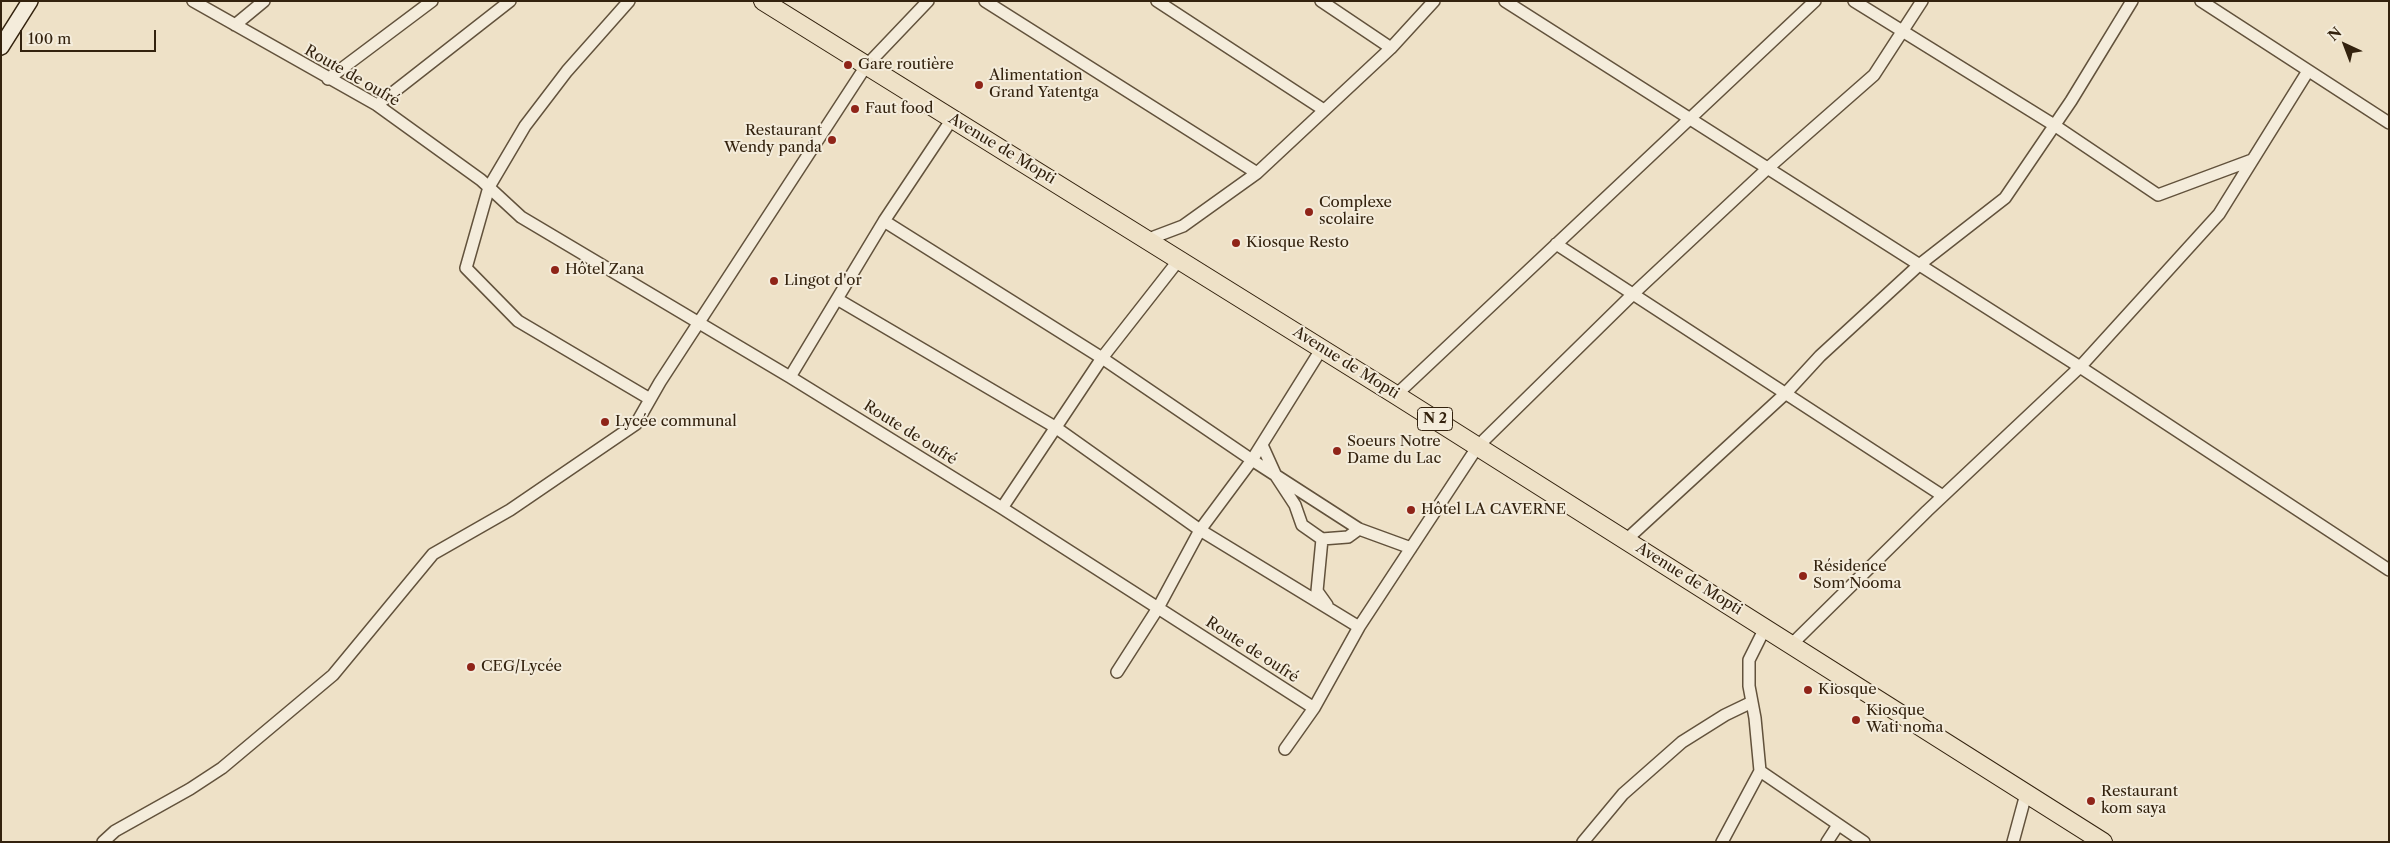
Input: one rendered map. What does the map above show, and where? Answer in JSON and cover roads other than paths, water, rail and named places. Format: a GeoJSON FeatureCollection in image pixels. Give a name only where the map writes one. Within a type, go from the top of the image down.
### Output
{"type":"FeatureCollection","features":[{"type":"Feature","properties":{"kind":"main road","name":"Avenue de Mopti"},"geometry":{"type":"LineString","coordinates":[[764,1],[1766,626],[2103,842]]}},
{"type":"Feature","properties":{"kind":"street"},"geometry":{"type":"LineString","coordinates":[[1,47],[30,1]]}},
{"type":"Feature","properties":{"kind":"street","name":"Route de oufré"},"geometry":{"type":"LineString","coordinates":[[193,1],[377,106],[489,187],[521,217],[790,377],[1002,508],[1314,708]]}},
{"type":"Feature","properties":{"kind":"street"},"geometry":{"type":"LineString","coordinates":[[234,25],[264,1]]}},
{"type":"Feature","properties":{"kind":"street"},"geometry":{"type":"LineString","coordinates":[[328,79],[432,1]]}},
{"type":"Feature","properties":{"kind":"street"},"geometry":{"type":"LineString","coordinates":[[377,106],[510,1]]}},
{"type":"Feature","properties":{"kind":"street"},"geometry":{"type":"LineString","coordinates":[[629,1],[567,70],[525,126],[489,187],[466,268],[518,321],[650,399]]}},
{"type":"Feature","properties":{"kind":"street"},"geometry":{"type":"LineString","coordinates":[[103,842],[115,831],[190,789],[222,768],[333,675],[433,554],[510,510],[636,424],[698,323],[866,66],[928,1]]}},
{"type":"Feature","properties":{"kind":"street"},"geometry":{"type":"LineString","coordinates":[[985,1],[1257,173]]}},
{"type":"Feature","properties":{"kind":"street"},"geometry":{"type":"LineString","coordinates":[[1157,1],[1324,110]]}},
{"type":"Feature","properties":{"kind":"street"},"geometry":{"type":"LineString","coordinates":[[1321,1],[1391,48]]}},
{"type":"Feature","properties":{"kind":"street"},"geometry":{"type":"LineString","coordinates":[[1146,240],[1182,226],[1257,173],[1391,48],[1434,1]]}},
{"type":"Feature","properties":{"kind":"street"},"geometry":{"type":"LineString","coordinates":[[1505,1],[2080,367],[2389,570]]}},
{"type":"Feature","properties":{"kind":"street"},"geometry":{"type":"LineString","coordinates":[[1396,395],[1816,1]]}},
{"type":"Feature","properties":{"kind":"street"},"geometry":{"type":"LineString","coordinates":[[1854,1],[2054,125],[2158,195],[2252,160]]}},
{"type":"Feature","properties":{"kind":"street"},"geometry":{"type":"LineString","coordinates":[[1284,749],[1314,708],[1359,627],[1478,446],[1633,294],[1768,168],[1874,75],[1922,1]]}},
{"type":"Feature","properties":{"kind":"street"},"geometry":{"type":"LineString","coordinates":[[1626,540],[1786,394],[1820,356],[1919,265],[2006,198],[2132,1]]}},
{"type":"Feature","properties":{"kind":"street"},"geometry":{"type":"LineString","coordinates":[[2201,1],[2389,123]]}},
{"type":"Feature","properties":{"kind":"street"},"geometry":{"type":"LineString","coordinates":[[1792,644],[1943,496],[2080,367],[2219,214],[2308,71]]}},
{"type":"Feature","properties":{"kind":"street"},"geometry":{"type":"LineString","coordinates":[[790,377],[884,221],[952,119]]}},
{"type":"Feature","properties":{"kind":"street"},"geometry":{"type":"LineString","coordinates":[[884,221],[1102,358],[1276,476],[1359,528],[1412,548]]}},
{"type":"Feature","properties":{"kind":"street"},"geometry":{"type":"LineString","coordinates":[[1556,244],[1943,496]]}},
{"type":"Feature","properties":{"kind":"street"},"geometry":{"type":"LineString","coordinates":[[1002,508],[1102,358],[1178,261]]}},
{"type":"Feature","properties":{"kind":"street"},"geometry":{"type":"LineString","coordinates":[[837,299],[1055,427],[1200,530],[1359,627]]}},
{"type":"Feature","properties":{"kind":"street"},"geometry":{"type":"LineString","coordinates":[[1117,672],[1158,608],[1200,530],[1262,446],[1322,348]]}},
{"type":"Feature","properties":{"kind":"street"},"geometry":{"type":"LineString","coordinates":[[1262,446],[1276,476],[1295,505],[1302,525],[1322,539],[1348,537],[1359,528]]}},
{"type":"Feature","properties":{"kind":"street"},"geometry":{"type":"LineString","coordinates":[[1322,539],[1317,591],[1330,610]]}},
{"type":"Feature","properties":{"kind":"street"},"geometry":{"type":"LineString","coordinates":[[1722,842],[1760,771],[1749,686],[1749,660],[1766,626]]}},
{"type":"Feature","properties":{"kind":"street"},"geometry":{"type":"LineString","coordinates":[[1582,842],[1623,794],[1682,742],[1725,715],[1752,702]]}},
{"type":"Feature","properties":{"kind":"street"},"geometry":{"type":"LineString","coordinates":[[1760,771],[1864,842]]}},
{"type":"Feature","properties":{"kind":"street"},"geometry":{"type":"LineString","coordinates":[[2013,842],[2026,794]]}},
{"type":"Feature","properties":{"kind":"street"},"geometry":{"type":"LineString","coordinates":[[1827,842],[1838,825]]}},
{"type":"Feature","properties":{"kind":"street"},"geometry":{"type":"LineString","coordinates":[[2016,830],[2021,842]]}},
{"type":"Feature","properties":{"kind":"place","name":"Gare routière"},"geometry":{"type":"Point","coordinates":[848,65]}},
{"type":"Feature","properties":{"kind":"place","name":"Alimentation Grand Yatentga"},"geometry":{"type":"Point","coordinates":[979,85]}},
{"type":"Feature","properties":{"kind":"place","name":"Faut food"},"geometry":{"type":"Point","coordinates":[855,109]}},
{"type":"Feature","properties":{"kind":"place","name":"Restaurant Wendy panda"},"geometry":{"type":"Point","coordinates":[832,140]}},
{"type":"Feature","properties":{"kind":"place","name":"Complexe scolaire"},"geometry":{"type":"Point","coordinates":[1309,212]}},
{"type":"Feature","properties":{"kind":"place","name":"Kiosque Resto"},"geometry":{"type":"Point","coordinates":[1236,243]}},
{"type":"Feature","properties":{"kind":"place","name":"Hôtel Zana"},"geometry":{"type":"Point","coordinates":[555,270]}},
{"type":"Feature","properties":{"kind":"place","name":"Lingot d'or"},"geometry":{"type":"Point","coordinates":[774,281]}},
{"type":"Feature","properties":{"kind":"place","name":"Lycée communal"},"geometry":{"type":"Point","coordinates":[605,422]}},
{"type":"Feature","properties":{"kind":"place","name":"Soeurs Notre Dame du Lac"},"geometry":{"type":"Point","coordinates":[1337,451]}},
{"type":"Feature","properties":{"kind":"place","name":"Hôtel LA CAVERNE"},"geometry":{"type":"Point","coordinates":[1411,510]}},
{"type":"Feature","properties":{"kind":"place","name":"Résidence Som Nooma"},"geometry":{"type":"Point","coordinates":[1803,576]}},
{"type":"Feature","properties":{"kind":"place","name":"CEG/Lycée"},"geometry":{"type":"Point","coordinates":[471,667]}},
{"type":"Feature","properties":{"kind":"place","name":"Kiosque"},"geometry":{"type":"Point","coordinates":[1808,690]}},
{"type":"Feature","properties":{"kind":"place","name":"Kiosque Wati noma"},"geometry":{"type":"Point","coordinates":[1856,720]}},
{"type":"Feature","properties":{"kind":"place","name":"Restaurant kom saya"},"geometry":{"type":"Point","coordinates":[2091,801]}}]}
